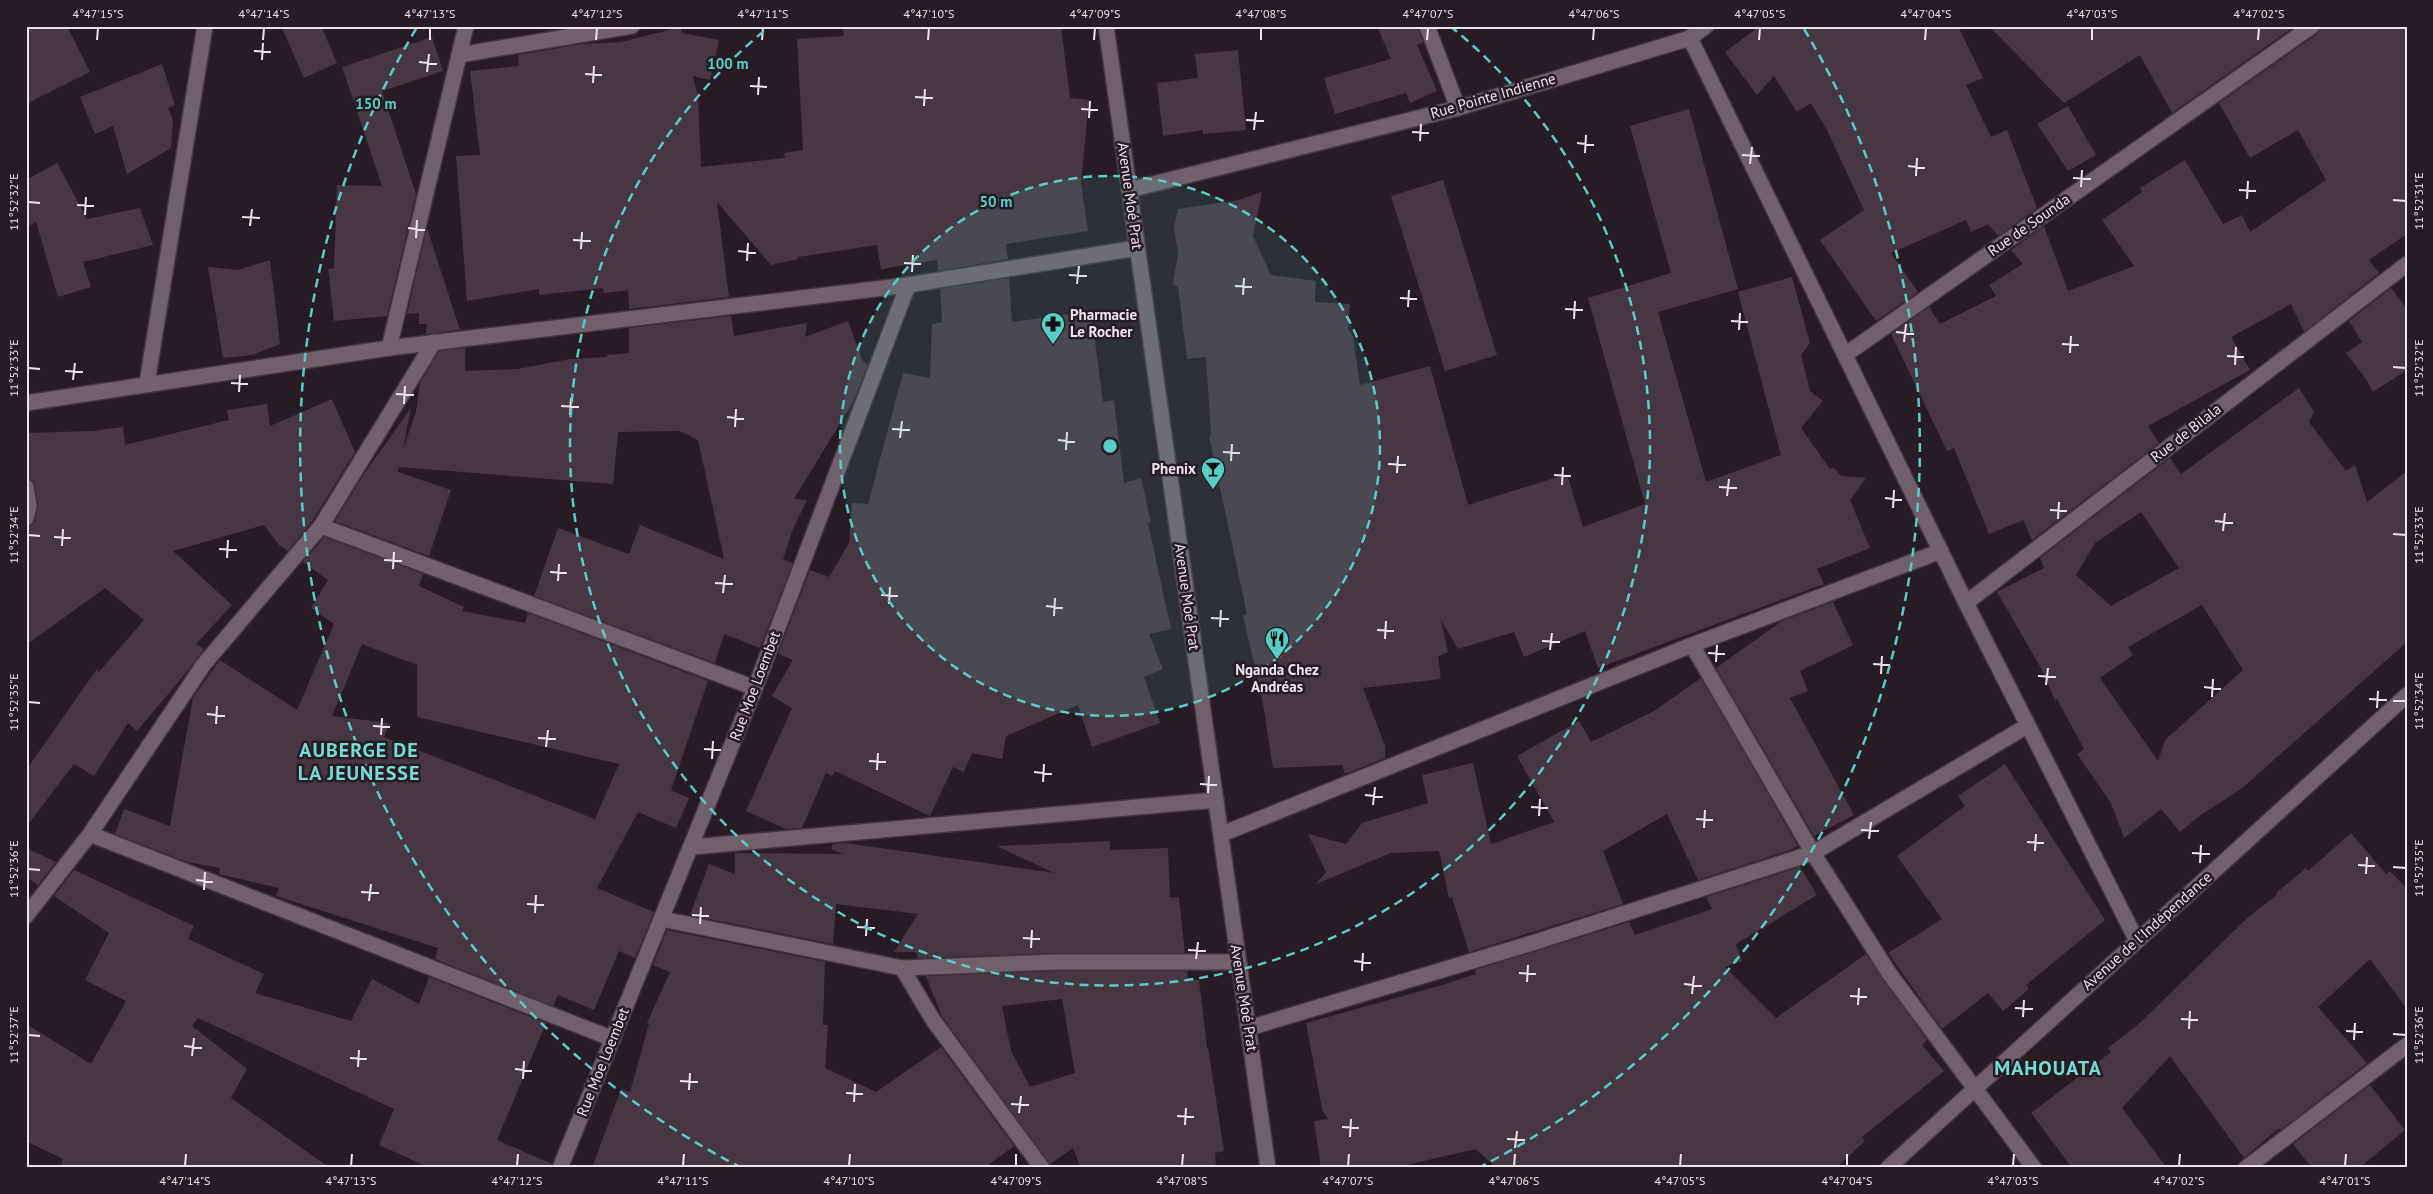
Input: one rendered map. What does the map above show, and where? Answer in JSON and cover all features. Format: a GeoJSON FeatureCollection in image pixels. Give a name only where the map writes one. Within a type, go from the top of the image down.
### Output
{"type":"FeatureCollection","features":[{"type":"Feature","properties":{"kind":"street"},"geometry":{"type":"LineString","coordinates":[[147,383],[205,26]]}},
{"type":"Feature","properties":{"kind":"street"},"geometry":{"type":"LineString","coordinates":[[389,348],[466,26]]}},
{"type":"Feature","properties":{"kind":"street"},"geometry":{"type":"LineString","coordinates":[[459,54],[632,26]]}},
{"type":"Feature","properties":{"kind":"street","name":"Avenue Moé Prat"},"geometry":{"type":"LineString","coordinates":[[1106,26],[1268,1168]]}},
{"type":"Feature","properties":{"kind":"street"},"geometry":{"type":"LineString","coordinates":[[1427,26],[1458,108]]}},
{"type":"Feature","properties":{"kind":"street","name":"Rue Pointe Indienne"},"geometry":{"type":"LineString","coordinates":[[1129,190],[1458,108],[1690,38],[1706,26]]}},
{"type":"Feature","properties":{"kind":"street","name":"Rue de Sounda"},"geometry":{"type":"LineString","coordinates":[[1845,356],[2312,26]]}},
{"type":"Feature","properties":{"kind":"street"},"geometry":{"type":"LineString","coordinates":[[1690,38],[1966,603],[2137,941]]}},
{"type":"Feature","properties":{"kind":"street"},"geometry":{"type":"LineString","coordinates":[[26,403],[147,383],[389,348],[908,285],[1137,248]]}},
{"type":"Feature","properties":{"kind":"street","name":"Rue de Bilala"},"geometry":{"type":"LineString","coordinates":[[1966,603],[2407,264]]}},
{"type":"Feature","properties":{"kind":"street","name":"Rue Moe Loembet"},"geometry":{"type":"LineString","coordinates":[[560,1168],[692,848],[755,688],[908,285]]}},
{"type":"Feature","properties":{"kind":"street"},"geometry":{"type":"LineString","coordinates":[[26,916],[90,834],[204,664],[320,526],[434,342]]}},
{"type":"Feature","properties":{"kind":"street"},"geometry":{"type":"LineString","coordinates":[[26,487],[29,506],[26,518]]}},
{"type":"Feature","properties":{"kind":"street"},"geometry":{"type":"LineString","coordinates":[[320,526],[755,688]]}},
{"type":"Feature","properties":{"kind":"street"},"geometry":{"type":"LineString","coordinates":[[1222,834],[1692,645],[1941,551]]}},
{"type":"Feature","properties":{"kind":"street"},"geometry":{"type":"LineString","coordinates":[[1692,645],[1812,853],[1888,972],[2034,1168]]}},
{"type":"Feature","properties":{"kind":"street","name":"Avenue de l'Indépendance"},"geometry":{"type":"LineString","coordinates":[[1888,1168],[2407,695]]}},
{"type":"Feature","properties":{"kind":"street"},"geometry":{"type":"LineString","coordinates":[[1249,1028],[1532,943],[1812,853],[2027,726]]}},
{"type":"Feature","properties":{"kind":"street"},"geometry":{"type":"LineString","coordinates":[[692,848],[1216,800]]}},
{"type":"Feature","properties":{"kind":"street"},"geometry":{"type":"LineString","coordinates":[[90,834],[612,1039]]}},
{"type":"Feature","properties":{"kind":"street"},"geometry":{"type":"LineString","coordinates":[[662,919],[902,968],[1056,962],[1238,962]]}},
{"type":"Feature","properties":{"kind":"street"},"geometry":{"type":"LineString","coordinates":[[902,968],[933,1020],[1042,1168]]}},
{"type":"Feature","properties":{"kind":"street"},"geometry":{"type":"LineString","coordinates":[[2246,1168],[2407,1046]]}},
{"type":"Feature","properties":{"kind":"building"},"geometry":{"type":"Polygon","coordinates":[[[26,26],[67,26],[90,72],[26,104],[26,26]]]}},
{"type":"Feature","properties":{"kind":"building"},"geometry":{"type":"Polygon","coordinates":[[[281,26],[321,26],[337,63],[304,78],[281,26]]]}},
{"type":"Feature","properties":{"kind":"building"},"geometry":{"type":"Polygon","coordinates":[[[842,26],[1061,26],[1070,98],[1089,100],[1081,183],[1088,231],[1006,244],[1008,259],[938,271],[937,260],[881,269],[877,245],[798,257],[798,259],[771,265],[717,202],[729,297],[629,309],[628,290],[604,293],[603,288],[539,295],[539,289],[467,301],[456,156],[480,155],[470,71],[519,66],[518,55],[582,44],[621,42],[681,27],[682,33],[719,40],[710,80],[693,76],[698,96],[701,167],[785,158],[784,153],[803,150],[797,39],[844,36],[842,26]]]}},
{"type":"Feature","properties":{"kind":"building"},"geometry":{"type":"Polygon","coordinates":[[[1377,26],[1418,26],[1423,42],[1417,45],[1437,91],[1410,103],[1406,93],[1335,114],[1324,78],[1391,59],[1377,26]]]}},
{"type":"Feature","properties":{"kind":"building"},"geometry":{"type":"Polygon","coordinates":[[[1760,26],[1958,26],[1983,78],[1966,85],[1991,137],[2007,130],[2037,208],[1998,236],[1988,224],[1971,232],[1966,220],[1891,253],[1918,292],[1876,321],[1820,240],[1864,210],[1827,130],[1811,103],[1797,112],[1774,76],[1757,95],[1725,52],[1760,26]]]}},
{"type":"Feature","properties":{"kind":"building"},"geometry":{"type":"Polygon","coordinates":[[[1989,26],[2295,26],[2172,113],[2140,55],[2064,103],[1989,26]]]}},
{"type":"Feature","properties":{"kind":"building"},"geometry":{"type":"Polygon","coordinates":[[[2321,26],[2407,26],[2407,234],[2369,260],[2379,273],[2304,332],[2291,304],[2231,337],[2250,370],[2148,426],[2159,443],[2032,540],[2023,520],[1989,534],[1954,448],[1947,451],[1891,334],[1929,307],[1940,324],[1996,296],[1989,285],[2023,264],[2011,250],[2044,226],[2068,291],[2134,266],[2102,220],[2142,192],[2140,188],[2185,160],[2223,224],[2242,215],[2250,232],[2326,180],[2298,130],[2250,158],[2219,103],[2317,34],[2321,26]]]}},
{"type":"Feature","properties":{"kind":"building"},"geometry":{"type":"Polygon","coordinates":[[[432,37],[443,71],[382,91],[416,194],[387,316],[334,321],[328,269],[334,268],[337,185],[382,186],[342,67],[432,37]]]}},
{"type":"Feature","properties":{"kind":"building"},"geometry":{"type":"Polygon","coordinates":[[[1238,50],[1246,130],[1203,134],[1203,130],[1163,136],[1157,83],[1198,78],[1195,54],[1238,50]]]}},
{"type":"Feature","properties":{"kind":"building"},"geometry":{"type":"Polygon","coordinates":[[[162,64],[175,105],[168,108],[173,120],[171,148],[127,174],[113,126],[95,134],[80,97],[162,64]]]}},
{"type":"Feature","properties":{"kind":"building"},"geometry":{"type":"Polygon","coordinates":[[[2068,106],[2096,155],[2068,171],[2037,124],[2068,106]]]}},
{"type":"Feature","properties":{"kind":"building"},"geometry":{"type":"Polygon","coordinates":[[[1689,109],[1738,289],[1658,312],[1706,482],[1781,455],[1738,292],[1792,277],[1810,343],[1801,355],[1810,391],[1823,401],[1801,428],[1830,469],[1834,468],[1841,476],[1866,478],[1850,500],[1870,548],[1817,569],[1824,584],[1598,668],[1585,631],[1524,657],[1514,632],[1458,649],[1441,620],[1448,652],[1438,656],[1441,679],[1363,688],[1385,746],[1385,758],[1345,774],[1342,765],[1273,768],[1263,704],[1243,615],[1247,614],[1209,436],[1211,435],[1206,357],[1187,359],[1178,287],[1173,284],[1178,254],[1174,227],[1178,209],[1239,200],[1262,192],[1253,236],[1271,275],[1316,281],[1315,302],[1350,304],[1348,329],[1353,336],[1360,385],[1430,366],[1468,505],[1567,474],[1583,527],[1645,504],[1588,298],[1671,273],[1630,126],[1689,109]]]}},
{"type":"Feature","properties":{"kind":"building"},"geometry":{"type":"Polygon","coordinates":[[[57,163],[87,219],[140,208],[153,245],[83,262],[91,287],[58,297],[36,222],[26,227],[26,180],[57,163]]]}},
{"type":"Feature","properties":{"kind":"building"},"geometry":{"type":"Polygon","coordinates":[[[1443,180],[1497,355],[1445,371],[1391,196],[1443,180]]]}},
{"type":"Feature","properties":{"kind":"building"},"geometry":{"type":"Polygon","coordinates":[[[427,228],[460,330],[426,334],[427,324],[419,324],[419,313],[407,314],[427,228]]]}},
{"type":"Feature","properties":{"kind":"building"},"geometry":{"type":"Polygon","coordinates":[[[270,260],[280,344],[253,355],[223,358],[208,267],[238,270],[270,260]]]}},
{"type":"Feature","properties":{"kind":"building"},"geometry":{"type":"Polygon","coordinates":[[[1009,278],[1012,322],[1091,311],[1103,402],[1114,400],[1124,483],[1141,478],[1151,522],[1148,523],[1171,629],[1149,634],[1163,669],[1144,677],[1160,723],[1092,747],[1078,705],[1006,736],[1002,759],[972,753],[964,772],[953,767],[930,816],[835,771],[832,776],[826,773],[802,828],[786,829],[746,811],[792,708],[772,696],[793,660],[778,654],[810,570],[829,577],[849,543],[852,503],[868,504],[903,373],[930,378],[932,324],[942,322],[940,289],[1009,278]]]}},
{"type":"Feature","properties":{"kind":"building"},"geometry":{"type":"Polygon","coordinates":[[[2391,288],[2407,309],[2407,370],[2373,392],[2366,379],[2346,353],[2362,342],[2349,321],[2391,288]]]}},
{"type":"Feature","properties":{"kind":"building"},"geometry":{"type":"Polygon","coordinates":[[[731,316],[734,336],[807,323],[805,337],[848,321],[863,362],[868,364],[853,402],[794,499],[807,500],[793,529],[783,559],[793,563],[760,648],[724,634],[715,663],[534,596],[558,528],[629,554],[640,525],[724,559],[698,440],[680,431],[618,432],[613,484],[399,467],[398,472],[451,490],[429,556],[335,521],[364,474],[411,408],[403,449],[416,412],[420,383],[439,351],[465,348],[465,371],[518,369],[570,359],[607,357],[607,355],[629,353],[629,328],[731,316]]]}},
{"type":"Feature","properties":{"kind":"building"},"geometry":{"type":"Polygon","coordinates":[[[2299,388],[2314,412],[2309,422],[2346,471],[2355,465],[2367,502],[2407,471],[2407,642],[2241,789],[2202,814],[2180,832],[2161,809],[2124,838],[2111,803],[2077,754],[2084,749],[2057,699],[2055,700],[2041,668],[1997,592],[2044,568],[2040,558],[2170,458],[2181,474],[2299,388]],[[2141,512],[2095,543],[2076,575],[2111,606],[2179,568],[2141,512]],[[2202,605],[2128,647],[2133,655],[2100,678],[2158,761],[2165,740],[2243,670],[2202,605]]]}},
{"type":"Feature","properties":{"kind":"building"},"geometry":{"type":"Polygon","coordinates":[[[332,399],[355,452],[313,520],[288,551],[279,545],[264,525],[173,551],[232,605],[196,644],[204,649],[137,731],[128,723],[94,776],[74,764],[26,827],[26,770],[97,669],[99,672],[144,620],[105,588],[26,645],[26,527],[32,525],[35,521],[38,505],[35,485],[33,481],[26,478],[26,433],[93,431],[123,427],[125,445],[229,420],[227,410],[267,404],[270,426],[332,399]]]}},
{"type":"Feature","properties":{"kind":"building"},"geometry":{"type":"Polygon","coordinates":[[[324,537],[423,574],[419,586],[464,607],[462,611],[525,623],[528,613],[708,681],[671,790],[689,798],[676,828],[638,812],[597,888],[654,912],[635,958],[619,951],[594,1010],[558,995],[553,1006],[435,959],[438,948],[276,896],[279,888],[219,874],[220,868],[187,862],[115,834],[124,809],[170,826],[193,697],[220,660],[297,710],[334,624],[311,608],[328,580],[303,562],[324,537]],[[362,644],[332,716],[389,723],[384,737],[595,819],[619,764],[417,717],[417,665],[362,644]]]}},
{"type":"Feature","properties":{"kind":"building"},"geometry":{"type":"Polygon","coordinates":[[[1833,602],[1853,645],[1800,671],[1808,691],[1790,698],[1854,815],[1814,836],[1716,668],[1782,621],[1833,602]]]}},
{"type":"Feature","properties":{"kind":"building"},"geometry":{"type":"Polygon","coordinates":[[[1701,678],[1798,846],[1698,880],[1667,814],[1603,851],[1623,904],[1469,952],[1452,897],[1449,898],[1439,851],[1391,853],[1316,884],[1326,872],[1308,834],[1346,844],[1362,823],[1428,803],[1422,775],[1473,763],[1491,844],[1554,822],[1517,756],[1579,721],[1591,742],[1654,711],[1701,678]]]}},
{"type":"Feature","properties":{"kind":"building"},"geometry":{"type":"Polygon","coordinates":[[[2005,764],[2105,920],[2026,985],[2029,989],[2003,1011],[1988,993],[1942,1029],[1888,953],[1942,919],[1897,856],[1965,806],[1958,796],[2005,764]]]}},
{"type":"Feature","properties":{"kind":"building"},"geometry":{"type":"Polygon","coordinates":[[[2351,833],[2386,874],[2390,871],[2407,889],[2407,1009],[2370,959],[2318,1007],[2367,1063],[2281,1130],[2279,1128],[2244,1158],[2170,1056],[2122,1108],[2167,1168],[2072,1168],[2031,1113],[2111,1052],[2108,1048],[2140,1023],[2247,918],[2277,895],[2276,893],[2306,868],[2308,871],[2351,833]]]}},
{"type":"Feature","properties":{"kind":"building"},"geometry":{"type":"Polygon","coordinates":[[[1110,841],[1110,850],[1168,848],[1170,897],[1179,898],[1185,953],[1056,953],[918,958],[916,952],[894,952],[918,914],[836,904],[833,944],[690,915],[709,864],[735,874],[735,853],[843,854],[831,849],[833,844],[846,843],[1054,873],[997,846],[1110,841]]]}},
{"type":"Feature","properties":{"kind":"building"},"geometry":{"type":"Polygon","coordinates":[[[26,848],[56,862],[38,885],[26,877],[26,848]]]}},
{"type":"Feature","properties":{"kind":"building"},"geometry":{"type":"Polygon","coordinates":[[[1800,867],[1817,895],[1736,944],[1742,961],[1725,967],[1776,1018],[1866,954],[1927,1040],[1922,1045],[1944,1071],[1862,1137],[1865,1141],[1836,1168],[1496,1168],[1476,1149],[1393,1168],[1321,1168],[1314,1121],[1328,1119],[1322,1109],[1306,1023],[1439,986],[1476,974],[1475,970],[1629,922],[1635,935],[1712,909],[1706,897],[1800,867]]]}},
{"type":"Feature","properties":{"kind":"building"},"geometry":{"type":"Polygon","coordinates":[[[74,870],[194,926],[188,939],[264,974],[255,993],[351,1021],[372,979],[419,1004],[429,977],[546,1023],[497,1140],[552,1164],[551,1168],[430,1168],[379,1145],[394,1109],[198,1018],[192,1026],[247,1069],[231,1098],[330,1168],[60,1168],[63,1159],[26,1141],[26,1024],[91,1064],[126,1001],[85,980],[109,933],[54,896],[74,870]]]}},
{"type":"Feature","properties":{"kind":"building"},"geometry":{"type":"Polygon","coordinates":[[[667,930],[825,962],[823,1025],[828,1025],[825,1068],[876,1092],[941,1047],[1014,1146],[984,1168],[592,1168],[621,1089],[630,1092],[649,1024],[647,1023],[670,972],[653,965],[667,930]]]}},
{"type":"Feature","properties":{"kind":"building"},"geometry":{"type":"Polygon","coordinates":[[[1056,971],[1187,971],[1188,980],[1199,980],[1207,1048],[1224,1151],[1215,1153],[1216,1168],[1081,1168],[1073,1148],[1050,1164],[941,1015],[926,976],[1056,971]],[[1062,999],[1002,1006],[1011,1051],[1030,1087],[1075,1073],[1062,999]]]}},
{"type":"Feature","properties":{"kind":"building"},"geometry":{"type":"Polygon","coordinates":[[[2370,1085],[2405,1130],[2359,1168],[2312,1168],[2293,1144],[2370,1085]]]}},
{"type":"Feature","properties":{"kind":"place","name":"Pharmacie Le Rocher"},"geometry":{"type":"Point","coordinates":[1053,345]}},
{"type":"Feature","properties":{"kind":"place","name":"Phenix"},"geometry":{"type":"Point","coordinates":[1213,490]}},
{"type":"Feature","properties":{"kind":"place","name":"Nganda Chez Andréas"},"geometry":{"type":"Point","coordinates":[1277,660]}},
{"type":"Feature","properties":{"kind":"district","name":"AUBERGE DE LA JEUNESSE"},"geometry":{"type":"Point","coordinates":[359,762]}},
{"type":"Feature","properties":{"kind":"district","name":"MAHOUATA"},"geometry":{"type":"Point","coordinates":[2048,1068]}}]}
